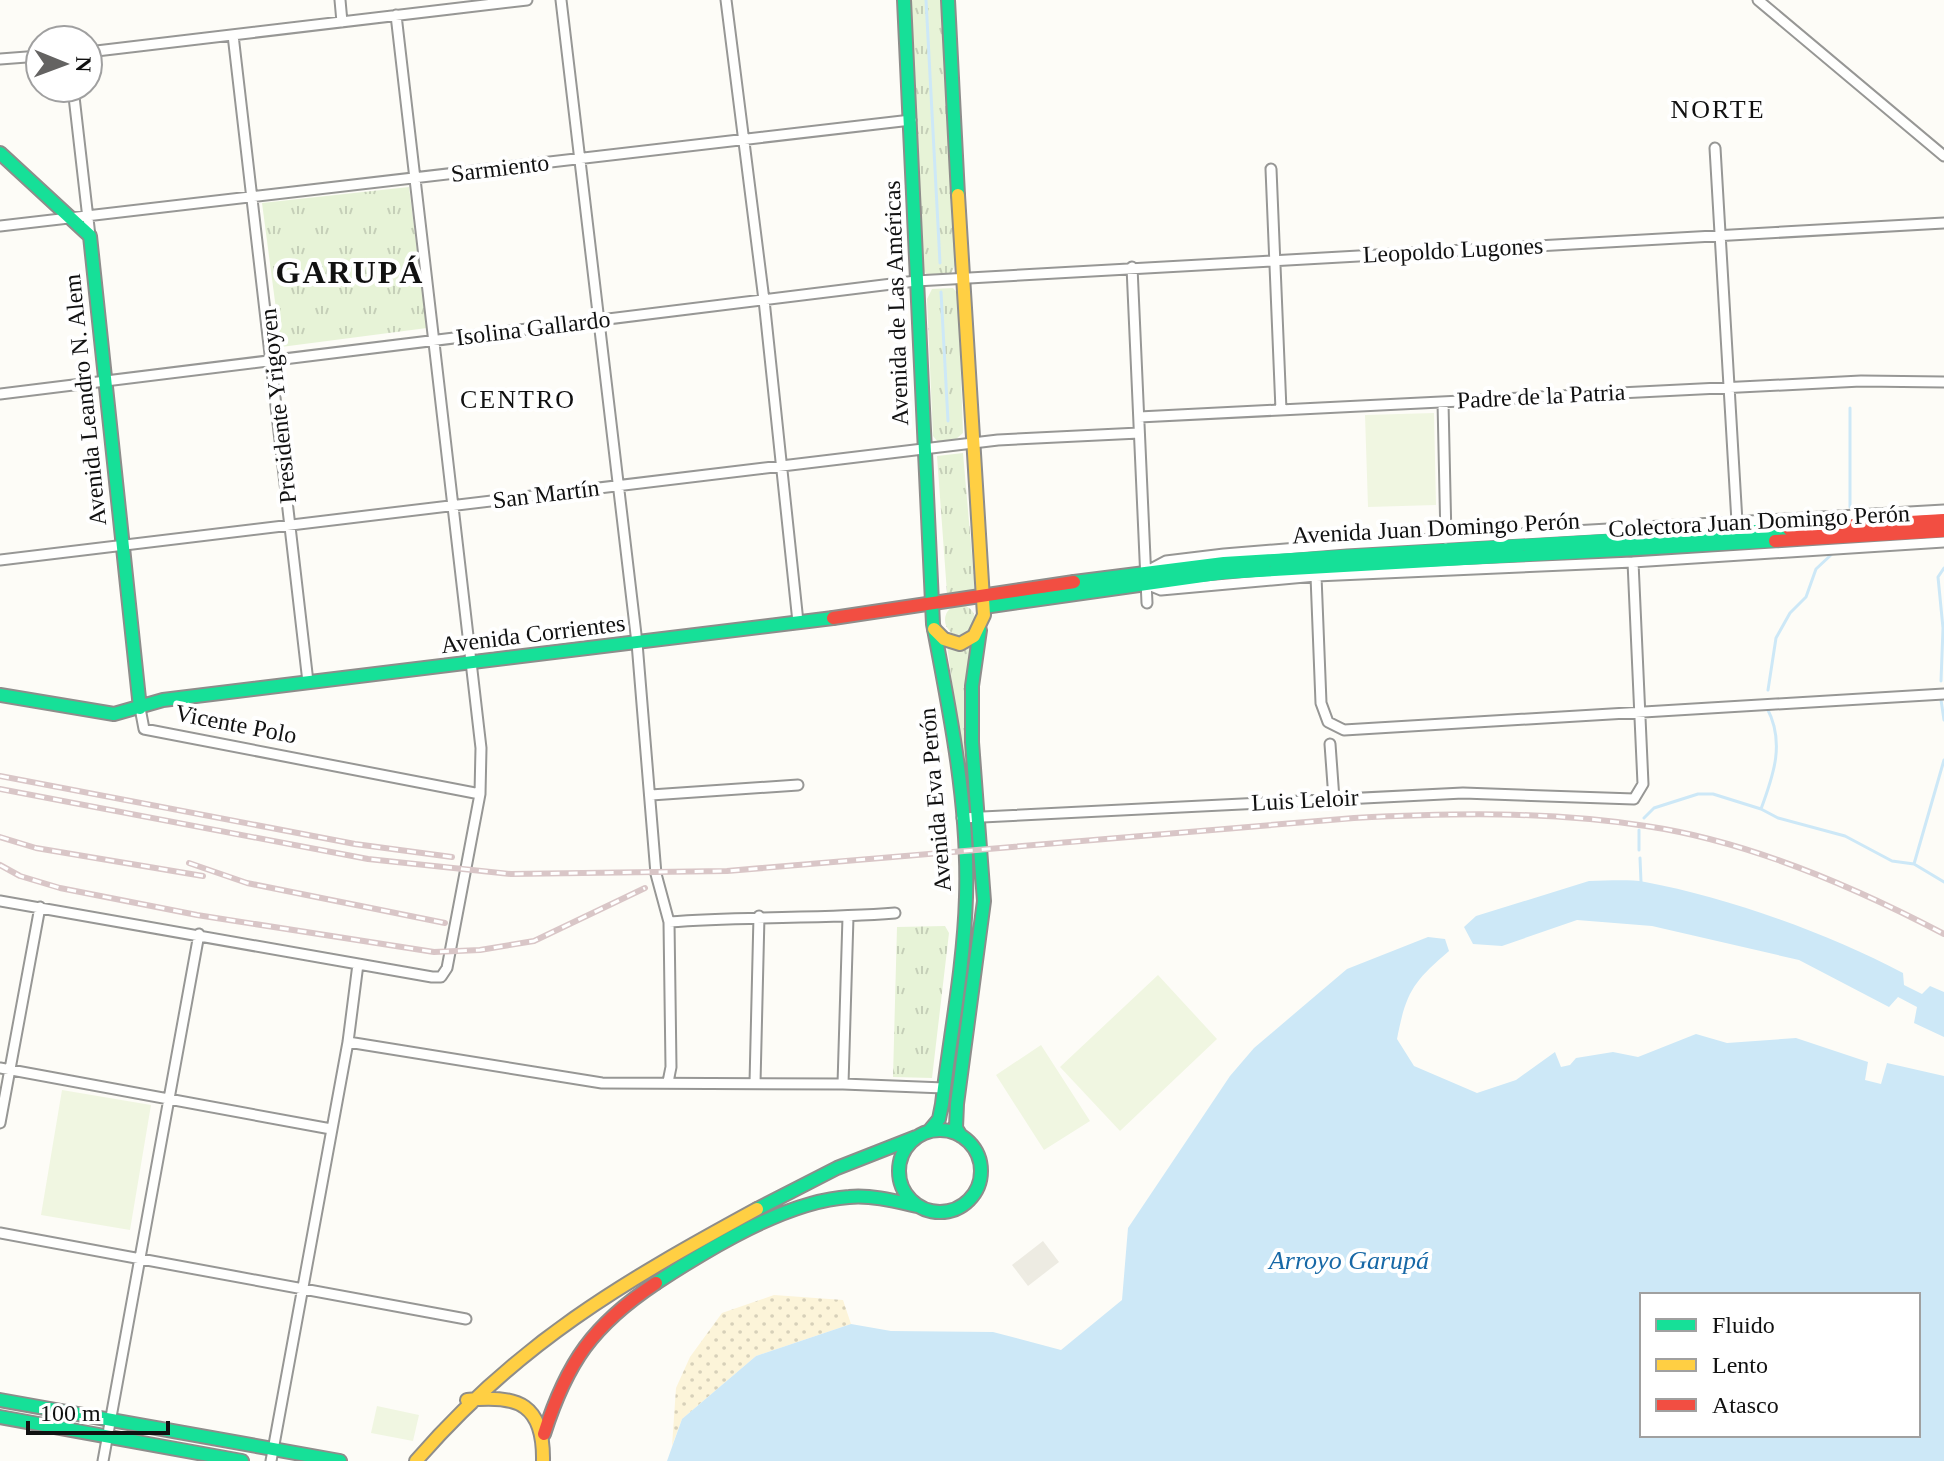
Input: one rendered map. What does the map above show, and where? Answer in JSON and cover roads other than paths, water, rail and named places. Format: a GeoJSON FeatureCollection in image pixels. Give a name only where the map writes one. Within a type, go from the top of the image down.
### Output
{"type":"FeatureCollection","features":[{"type":"Feature","properties":{"kind":"main road","name":"Avenida de Las Américas"},"geometry":{"type":"LineString","coordinates":[[904,0],[932,604]]}},
{"type":"Feature","properties":{"kind":"main road"},"geometry":{"type":"LineString","coordinates":[[948,0],[971,444],[983,602]]}},
{"type":"Feature","properties":{"kind":"main road"},"geometry":{"type":"LineString","coordinates":[[0,153],[90,236]]}},
{"type":"Feature","properties":{"kind":"main road","name":"Avenida Leandro N. Alem"},"geometry":{"type":"LineString","coordinates":[[90,236],[140,708]]}},
{"type":"Feature","properties":{"kind":"main road","name":"Avenida Juan Domingo Perón"},"geometry":{"type":"LineString","coordinates":[[932,604],[983,602],[1314,556],[1944,520]]}},
{"type":"Feature","properties":{"kind":"main road","name":"Avenida Juan Domingo Perón"},"geometry":{"type":"LineString","coordinates":[[1146,578],[1944,531]]}},
{"type":"Feature","properties":{"kind":"main road","name":"Avenida Eva Perón"},"geometry":{"type":"LineString","coordinates":[[961,1136],[956,1128],[957,1104],[983,909],[976,816],[972,686],[983,602]]}},
{"type":"Feature","properties":{"kind":"main road","name":"Avenida Eva Perón"},"geometry":{"type":"LineString","coordinates":[[929,1131],[939,1119],[965,917],[962,818],[949,705],[932,604]]}},
{"type":"Feature","properties":{"kind":"main road","name":"Avenida Corrientes"},"geometry":{"type":"LineString","coordinates":[[140,708],[163,700],[932,604]]}},
{"type":"Feature","properties":{"kind":"main road"},"geometry":{"type":"LineString","coordinates":[[934,629],[944,639],[960,644],[967,642],[981,627]]}},
{"type":"Feature","properties":{"kind":"main road","name":"Vicente Polo"},"geometry":{"type":"LineString","coordinates":[[0,695],[101,713],[114,714],[140,708]]}},
{"type":"Feature","properties":{"kind":"main road"},"geometry":{"type":"LineString","coordinates":[[416,1461],[467,1400],[521,1351],[640,1271],[821,1175],[929,1131],[942,1130],[961,1136],[973,1147],[981,1170],[973,1196],[953,1211],[941,1213],[858,1196],[811,1204],[769,1220],[642,1291],[620,1307],[574,1360],[544,1434],[543,1461]]}},
{"type":"Feature","properties":{"kind":"main road"},"geometry":{"type":"LineString","coordinates":[[916,1137],[901,1155],[898,1177],[905,1195],[917,1206]]}},
{"type":"Feature","properties":{"kind":"main road"},"geometry":{"type":"LineString","coordinates":[[467,1400],[498,1397],[519,1401],[530,1409],[544,1434]]}},
{"type":"Feature","properties":{"kind":"main road"},"geometry":{"type":"LineString","coordinates":[[0,1400],[272,1456],[340,1461]]}},
{"type":"Feature","properties":{"kind":"main road"},"geometry":{"type":"LineString","coordinates":[[0,1417],[242,1461]]}},
{"type":"Feature","properties":{"kind":"street"},"geometry":{"type":"LineString","coordinates":[[340,0],[342,22]]}},
{"type":"Feature","properties":{"kind":"street"},"geometry":{"type":"LineString","coordinates":[[104,50],[527,0]]}},
{"type":"Feature","properties":{"kind":"street"},"geometry":{"type":"LineString","coordinates":[[561,0],[637,643],[656,874],[669,922],[671,1067],[668,1082]]}},
{"type":"Feature","properties":{"kind":"street"},"geometry":{"type":"LineString","coordinates":[[726,0],[764,300],[798,622]]}},
{"type":"Feature","properties":{"kind":"street"},"geometry":{"type":"LineString","coordinates":[[1758,0],[1944,156]]}},
{"type":"Feature","properties":{"kind":"street"},"geometry":{"type":"LineString","coordinates":[[0,901],[441,977],[452,952],[480,794],[481,748],[396,15]]}},
{"type":"Feature","properties":{"kind":"street","name":"Presidente Yrigoyen"},"geometry":{"type":"LineString","coordinates":[[233,35],[273,359],[308,682]]}},
{"type":"Feature","properties":{"kind":"street"},"geometry":{"type":"LineString","coordinates":[[0,59],[24,57]]}},
{"type":"Feature","properties":{"kind":"street","name":"Avenida Leandro N. Alem"},"geometry":{"type":"LineString","coordinates":[[75,104],[90,236]]}},
{"type":"Feature","properties":{"kind":"street","name":"Sarmiento"},"geometry":{"type":"LineString","coordinates":[[0,226],[253,194],[911,120]]}},
{"type":"Feature","properties":{"kind":"street"},"geometry":{"type":"LineString","coordinates":[[1715,148],[1737,522]]}},
{"type":"Feature","properties":{"kind":"street"},"geometry":{"type":"LineString","coordinates":[[1271,169],[1281,410]]}},
{"type":"Feature","properties":{"kind":"street","name":"Leopoldo Lugones"},"geometry":{"type":"LineString","coordinates":[[962,277],[1944,223]]}},
{"type":"Feature","properties":{"kind":"street"},"geometry":{"type":"LineString","coordinates":[[1132,267],[1147,603]]}},
{"type":"Feature","properties":{"kind":"street","name":"Isolina Gallardo"},"geometry":{"type":"LineString","coordinates":[[0,394],[962,277]]}},
{"type":"Feature","properties":{"kind":"street","name":"Padre de la Patria"},"geometry":{"type":"LineString","coordinates":[[1139,417],[1730,387],[1944,382]]}},
{"type":"Feature","properties":{"kind":"street"},"geometry":{"type":"LineString","coordinates":[[1443,402],[1446,539]]}},
{"type":"Feature","properties":{"kind":"street"},"geometry":{"type":"LineString","coordinates":[[971,444],[1139,433]]}},
{"type":"Feature","properties":{"kind":"street","name":"San Martín"},"geometry":{"type":"LineString","coordinates":[[0,560],[971,444]]}},
{"type":"Feature","properties":{"kind":"street","name":"Colectora Juan Domingo Perón"},"geometry":{"type":"LineString","coordinates":[[1944,510],[1224,554],[1166,561],[1146,578],[1161,590],[1316,576],[1633,562],[1944,542]]}},
{"type":"Feature","properties":{"kind":"street"},"geometry":{"type":"LineString","coordinates":[[1633,562],[1640,712]]}},
{"type":"Feature","properties":{"kind":"street"},"geometry":{"type":"LineString","coordinates":[[1316,576],[1321,703],[1328,722],[1344,730],[1944,694]]}},
{"type":"Feature","properties":{"kind":"street","name":"Vicente Polo"},"geometry":{"type":"LineString","coordinates":[[140,708],[144,729],[480,794]]}},
{"type":"Feature","properties":{"kind":"street","name":"Luis Leloir"},"geometry":{"type":"LineString","coordinates":[[962,818],[1463,793],[1634,799],[1643,784],[1640,712]]}},
{"type":"Feature","properties":{"kind":"street"},"geometry":{"type":"LineString","coordinates":[[1330,744],[1334,799]]}},
{"type":"Feature","properties":{"kind":"street"},"geometry":{"type":"LineString","coordinates":[[651,795],[798,785]]}},
{"type":"Feature","properties":{"kind":"street"},"geometry":{"type":"LineString","coordinates":[[0,1123],[5,1069],[40,907]]}},
{"type":"Feature","properties":{"kind":"street"},"geometry":{"type":"LineString","coordinates":[[669,922],[759,916],[848,917],[895,913]]}},
{"type":"Feature","properties":{"kind":"street"},"geometry":{"type":"LineString","coordinates":[[755,1083],[759,916]]}},
{"type":"Feature","properties":{"kind":"street"},"geometry":{"type":"LineString","coordinates":[[843,1084],[848,917]]}},
{"type":"Feature","properties":{"kind":"street"},"geometry":{"type":"LineString","coordinates":[[103,1461],[199,934]]}},
{"type":"Feature","properties":{"kind":"street"},"geometry":{"type":"LineString","coordinates":[[272,1456],[348,1042],[358,964]]}},
{"type":"Feature","properties":{"kind":"street"},"geometry":{"type":"LineString","coordinates":[[348,1042],[602,1083],[843,1084],[944,1088]]}},
{"type":"Feature","properties":{"kind":"street"},"geometry":{"type":"LineString","coordinates":[[5,1069],[331,1129]]}},
{"type":"Feature","properties":{"kind":"street"},"geometry":{"type":"LineString","coordinates":[[0,1233],[466,1319]]}},
{"type":"Feature","properties":{"kind":"water"},"geometry":{"type":"Polygon","coordinates":[[[1589,881],[1638,881],[1710,897],[1777,918],[1843,944],[1903,973],[1904,985],[1922,994],[1930,986],[1944,992],[1944,1037],[1914,1023],[1917,1007],[1898,997],[1889,1007],[1799,960],[1652,926],[1577,920],[1502,946],[1473,944],[1464,927],[1476,916],[1589,881]]]}},
{"type":"Feature","properties":{"kind":"water","name":"Arroyo Garupá"},"geometry":{"type":"Polygon","coordinates":[[[1428,937],[1445,939],[1449,951],[1413,989],[1397,1039],[1414,1066],[1477,1093],[1516,1080],[1555,1052],[1561,1067],[1570,1065],[1576,1058],[1613,1052],[1638,1057],[1696,1034],[1727,1043],[1796,1038],[1868,1062],[1865,1080],[1881,1084],[1887,1063],[1944,1076],[1944,1461],[667,1461],[682,1419],[756,1356],[851,1324],[891,1331],[993,1332],[1061,1350],[1122,1300],[1128,1228],[1230,1076],[1254,1048],[1347,969],[1428,937]]]}},
{"type":"Feature","properties":{"kind":"waterway"},"geometry":{"type":"LineString","coordinates":[[926,0],[940,263]]}},
{"type":"Feature","properties":{"kind":"waterway"},"geometry":{"type":"LineString","coordinates":[[941,292],[948,421]]}},
{"type":"Feature","properties":{"kind":"waterway"},"geometry":{"type":"LineString","coordinates":[[1850,408],[1850,507]]}},
{"type":"Feature","properties":{"kind":"waterway"},"geometry":{"type":"LineString","coordinates":[[1768,690],[1776,638],[1790,613],[1806,597],[1816,569],[1832,554]]}},
{"type":"Feature","properties":{"kind":"waterway"},"geometry":{"type":"LineString","coordinates":[[1941,681],[1943,628],[1938,577],[1944,568]]}},
{"type":"Feature","properties":{"kind":"waterway"},"geometry":{"type":"LineString","coordinates":[[1941,700],[1944,720]]}},
{"type":"Feature","properties":{"kind":"waterway"},"geometry":{"type":"LineString","coordinates":[[1644,818],[1654,808],[1698,794],[1713,794],[1761,809],[1776,758],[1775,733],[1767,708]]}},
{"type":"Feature","properties":{"kind":"waterway"},"geometry":{"type":"LineString","coordinates":[[1914,864],[1944,760]]}},
{"type":"Feature","properties":{"kind":"waterway"},"geometry":{"type":"LineString","coordinates":[[1761,809],[1778,818],[1845,836],[1892,861],[1914,864],[1944,882]]}},
{"type":"Feature","properties":{"kind":"waterway"},"geometry":{"type":"LineString","coordinates":[[1639,830],[1639,850]]}},
{"type":"Feature","properties":{"kind":"waterway"},"geometry":{"type":"LineString","coordinates":[[1640,858],[1641,882]]}},
{"type":"Feature","properties":{"kind":"railway"},"geometry":{"type":"LineString","coordinates":[[0,776],[355,844],[452,857]]}},
{"type":"Feature","properties":{"kind":"railway"},"geometry":{"type":"LineString","coordinates":[[0,789],[368,859],[511,874],[727,871],[1354,818],[1464,814],[1573,818],[1684,833],[1761,854],[1874,899],[1944,934]]}},
{"type":"Feature","properties":{"kind":"railway"},"geometry":{"type":"LineString","coordinates":[[0,837],[36,848],[203,876]]}},
{"type":"Feature","properties":{"kind":"railway"},"geometry":{"type":"LineString","coordinates":[[189,863],[247,883],[445,923]]}},
{"type":"Feature","properties":{"kind":"railway"},"geometry":{"type":"LineString","coordinates":[[0,865],[20,876],[60,888],[197,915],[434,952],[480,950],[534,941],[645,888]]}},
{"type":"Feature","properties":{"kind":"district","name":"NORTE"},"geometry":{"type":"Point","coordinates":[1718,109]}},
{"type":"Feature","properties":{"kind":"district","name":"GARUPÁ"},"geometry":{"type":"Point","coordinates":[350,272]}},
{"type":"Feature","properties":{"kind":"district","name":"CENTRO"},"geometry":{"type":"Point","coordinates":[518,399]}}]}
